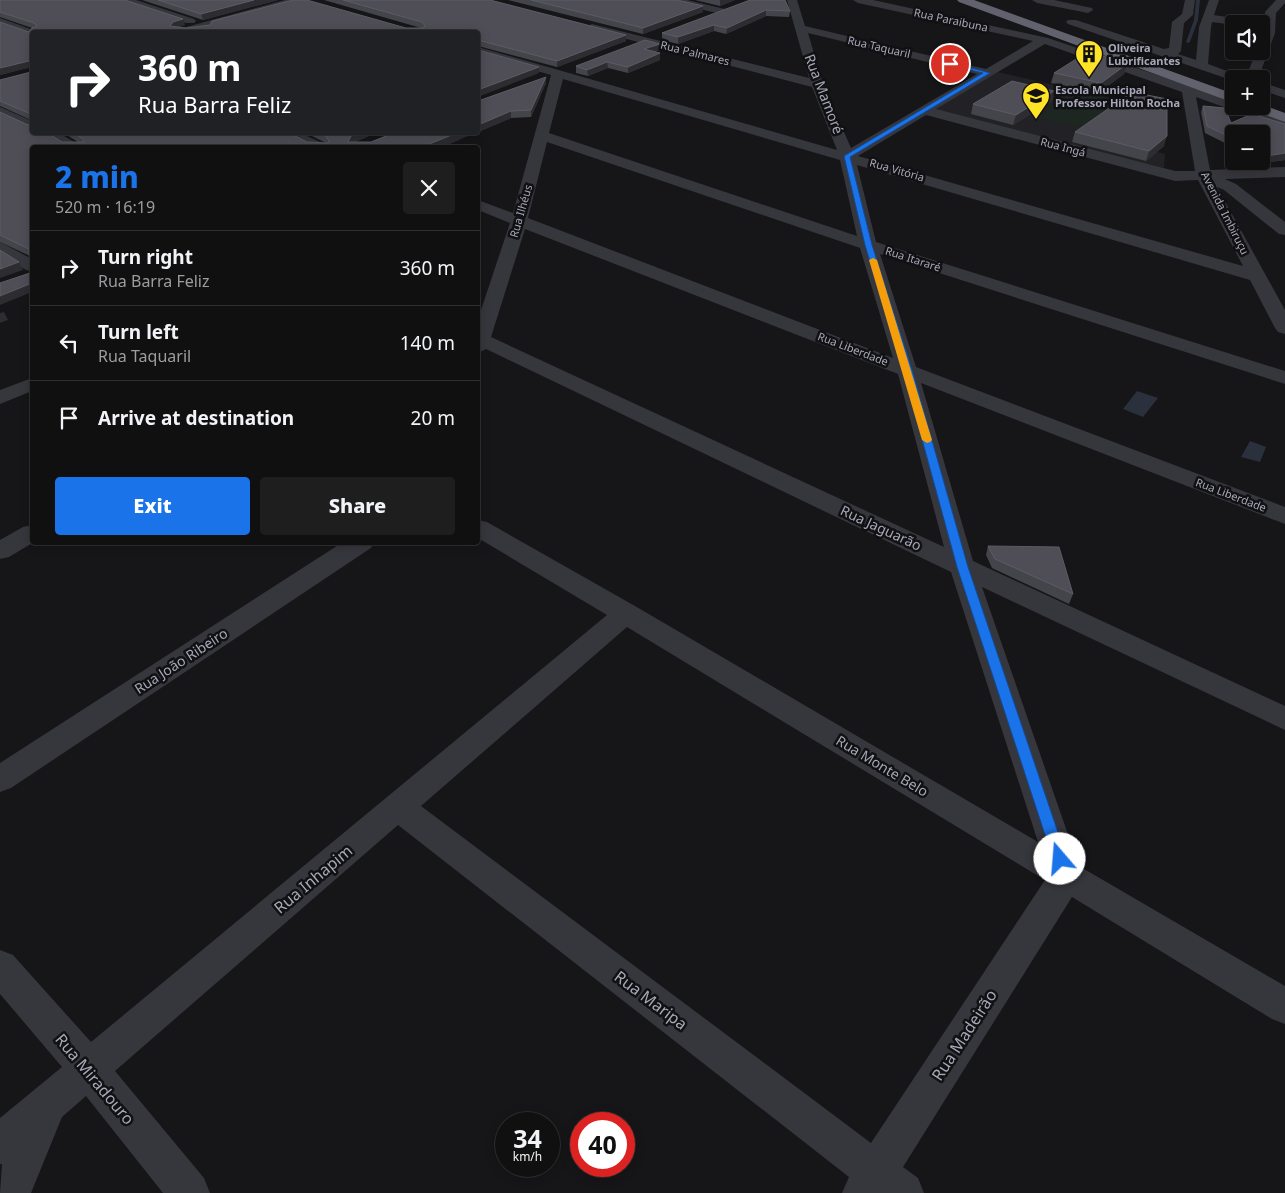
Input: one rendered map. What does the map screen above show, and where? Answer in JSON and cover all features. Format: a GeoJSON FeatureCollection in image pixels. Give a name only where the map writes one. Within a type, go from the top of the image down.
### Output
{"type":"FeatureCollection","features":[{"type":"Feature","properties":{"kind":"highway"},"geometry":{"type":"LineString","coordinates":[[963,0],[1225,96]]}},
{"type":"Feature","properties":{"kind":"highway"},"geometry":{"type":"LineString","coordinates":[[993,0],[1225,80]]}},
{"type":"Feature","properties":{"kind":"highway"},"geometry":{"type":"LineString","coordinates":[[1142,65],[1188,90]]}},
{"type":"Feature","properties":{"kind":"highway"},"geometry":{"type":"LineString","coordinates":[[1270,97],[1285,102]]}},
{"type":"Feature","properties":{"kind":"highway"},"geometry":{"type":"LineString","coordinates":[[1270,112],[1285,118]]}},
{"type":"Feature","properties":{"kind":"street"},"geometry":{"type":"LineString","coordinates":[[125,0],[217,30]]}},
{"type":"Feature","properties":{"kind":"street"},"geometry":{"type":"LineString","coordinates":[[187,30],[297,0]]}},
{"type":"Feature","properties":{"kind":"street"},"geometry":{"type":"LineString","coordinates":[[673,0],[721,11]]}},
{"type":"Feature","properties":{"kind":"street","name":"Rua Mamoré"},"geometry":{"type":"LineString","coordinates":[[791,0],[817,84],[843,145],[868,245],[1066,877]]}},
{"type":"Feature","properties":{"kind":"street","name":"Rua Paraibuna"},"geometry":{"type":"LineString","coordinates":[[858,0],[1044,40],[1225,103]]}},
{"type":"Feature","properties":{"kind":"street"},"geometry":{"type":"LineString","coordinates":[[1037,0],[1088,10]]}},
{"type":"Feature","properties":{"kind":"street"},"geometry":{"type":"LineString","coordinates":[[1164,53],[1175,51],[1178,22],[1187,15],[1190,0]]}},
{"type":"Feature","properties":{"kind":"street"},"geometry":{"type":"LineString","coordinates":[[1202,66],[1208,18],[1214,0]]}},
{"type":"Feature","properties":{"kind":"street"},"geometry":{"type":"LineString","coordinates":[[1270,16],[1282,0]]}},
{"type":"Feature","properties":{"kind":"street"},"geometry":{"type":"LineString","coordinates":[[1101,3],[1072,22],[1225,74]]}},
{"type":"Feature","properties":{"kind":"street"},"geometry":{"type":"LineString","coordinates":[[704,18],[734,6]]}},
{"type":"Feature","properties":{"kind":"street"},"geometry":{"type":"LineString","coordinates":[[1208,18],[1225,20]]}},
{"type":"Feature","properties":{"kind":"street"},"geometry":{"type":"LineString","coordinates":[[0,21],[30,32]]}},
{"type":"Feature","properties":{"kind":"street","name":"Rua Palmares"},"geometry":{"type":"LineString","coordinates":[[580,24],[817,84]]}},
{"type":"Feature","properties":{"kind":"street"},"geometry":{"type":"LineString","coordinates":[[1270,25],[1285,27]]}},
{"type":"Feature","properties":{"kind":"street","name":"Rua Taquaril"},"geometry":{"type":"LineString","coordinates":[[800,28],[988,73]]}},
{"type":"Feature","properties":{"kind":"street"},"geometry":{"type":"LineString","coordinates":[[629,46],[662,34]]}},
{"type":"Feature","properties":{"kind":"street"},"geometry":{"type":"LineString","coordinates":[[793,140],[818,139],[843,145],[923,110],[1044,40]]}},
{"type":"Feature","properties":{"kind":"street","name":"Rua Vitória"},"geometry":{"type":"LineString","coordinates":[[480,51],[551,80],[585,80],[793,140],[843,145],[1257,276]]}},
{"type":"Feature","properties":{"kind":"street"},"geometry":{"type":"LineString","coordinates":[[551,80],[576,66]]}},
{"type":"Feature","properties":{"kind":"street","name":"Rua Ilhéus"},"geometry":{"type":"LineString","coordinates":[[480,335],[519,220],[542,136],[551,80]]}},
{"type":"Feature","properties":{"kind":"street"},"geometry":{"type":"LineString","coordinates":[[1270,89],[1285,94]]}},
{"type":"Feature","properties":{"kind":"street","name":"Avenida Imbiruçu"},"geometry":{"type":"LineString","coordinates":[[1188,90],[1203,175],[1285,328]]}},
{"type":"Feature","properties":{"kind":"street","name":"Rua Ingá"},"geometry":{"type":"LineString","coordinates":[[923,110],[1175,176],[1285,172]]}},
{"type":"Feature","properties":{"kind":"street"},"geometry":{"type":"LineString","coordinates":[[0,111],[30,125]]}},
{"type":"Feature","properties":{"kind":"street","name":"Rua Paraibuna"},"geometry":{"type":"LineString","coordinates":[[1258,115],[1285,125]]}},
{"type":"Feature","properties":{"kind":"street"},"geometry":{"type":"LineString","coordinates":[[52,135],[72,145]]}},
{"type":"Feature","properties":{"kind":"street"},"geometry":{"type":"LineString","coordinates":[[292,135],[315,145]]}},
{"type":"Feature","properties":{"kind":"street","name":"Rua Itararé"},"geometry":{"type":"LineString","coordinates":[[542,136],[868,245],[1285,378]]}},
{"type":"Feature","properties":{"kind":"street"},"geometry":{"type":"LineString","coordinates":[[1203,175],[1230,187],[1285,230]]}},
{"type":"Feature","properties":{"kind":"street","name":"Rua Liberdade"},"geometry":{"type":"LineString","coordinates":[[480,206],[1285,516]]}},
{"type":"Feature","properties":{"kind":"street"},"geometry":{"type":"LineString","coordinates":[[0,247],[30,265]]}},
{"type":"Feature","properties":{"kind":"street","name":"Rua Jaguarão"},"geometry":{"type":"LineString","coordinates":[[480,342],[1285,720]]}},
{"type":"Feature","properties":{"kind":"street"},"geometry":{"type":"LineString","coordinates":[[0,398],[30,385]]}},
{"type":"Feature","properties":{"kind":"street","name":"Rua Monte Belo"},"geometry":{"type":"LineString","coordinates":[[480,529],[626,612],[1066,877],[1285,1006]]}},
{"type":"Feature","properties":{"kind":"street"},"geometry":{"type":"LineString","coordinates":[[0,551],[30,535]]}},
{"type":"Feature","properties":{"kind":"street","name":"Rua João Ribeiro"},"geometry":{"type":"LineString","coordinates":[[0,779],[357,545]]}},
{"type":"Feature","properties":{"kind":"street","name":"Rua Inhapim"},"geometry":{"type":"LineString","coordinates":[[0,1144],[398,808],[626,612]]}},
{"type":"Feature","properties":{"kind":"street","name":"Rua Maripa"},"geometry":{"type":"LineString","coordinates":[[398,808],[880,1186]]}},
{"type":"Feature","properties":{"kind":"street","name":"Rua Madeirão"},"geometry":{"type":"LineString","coordinates":[[880,1186],[1066,877]]}},
{"type":"Feature","properties":{"kind":"street","name":"Rua Miradouro"},"geometry":{"type":"LineString","coordinates":[[0,966],[88,1068],[189,1193]]}},
{"type":"Feature","properties":{"kind":"street"},"geometry":{"type":"LineString","coordinates":[[10,1193],[50,1101]]}},
{"type":"Feature","properties":{"kind":"shaded area","name":"Escola Municipal Professor Hilton Rocha"},"geometry":{"type":"Polygon","coordinates":[[[998,72],[1124,101],[1095,136],[1165,154],[1164,168],[928,110],[998,72]]]}},
{"type":"Feature","properties":{"kind":"shaded area"},"geometry":{"type":"Polygon","coordinates":[[[1081,93],[1123,102],[1116,107],[1073,98],[1081,93]]]}},
{"type":"Feature","properties":{"kind":"shaded area"},"geometry":{"type":"Polygon","coordinates":[[[1064,97],[1113,108],[1088,129],[1037,118],[1064,97]]]}},
{"type":"Feature","properties":{"kind":"shaded area"},"geometry":{"type":"Polygon","coordinates":[[[1137,391],[1158,398],[1143,417],[1123,409],[1137,391]]]}},
{"type":"Feature","properties":{"kind":"shaded area"},"geometry":{"type":"Polygon","coordinates":[[[1250,441],[1266,447],[1260,462],[1241,457],[1250,441]]]}},
{"type":"Feature","properties":{"kind":"building"},"geometry":{"type":"Polygon","coordinates":[[[0,0],[125,0],[183,19],[173,22],[170,26],[186,28],[210,25],[212,21],[293,0],[307,0],[406,28],[423,28],[425,26],[422,22],[343,0],[490,0],[626,35],[557,61],[480,41],[480,30],[30,30],[37,26],[34,23],[0,12],[0,0]]]}},
{"type":"Feature","properties":{"kind":"building"},"geometry":{"type":"Polygon","coordinates":[[[158,0],[254,0],[201,14],[158,0]]]}},
{"type":"Feature","properties":{"kind":"building"},"geometry":{"type":"Polygon","coordinates":[[[531,0],[677,0],[703,6],[643,28],[531,0]]]}},
{"type":"Feature","properties":{"kind":"building"},"geometry":{"type":"Polygon","coordinates":[[[750,0],[785,0],[790,11],[766,10],[727,28],[714,25],[678,37],[662,33],[750,0]]]}},
{"type":"Feature","properties":{"kind":"building"},"geometry":{"type":"Polygon","coordinates":[[[0,22],[29,32],[30,31],[30,62],[0,68],[0,22]]]}},
{"type":"Feature","properties":{"kind":"building"},"geometry":{"type":"Polygon","coordinates":[[[645,40],[660,44],[644,49],[660,53],[628,67],[607,62],[587,70],[576,66],[645,40]]]}},
{"type":"Feature","properties":{"kind":"building"},"geometry":{"type":"Polygon","coordinates":[[[480,51],[539,67],[480,89],[480,51]]]}},
{"type":"Feature","properties":{"kind":"building"},"geometry":{"type":"Polygon","coordinates":[[[1089,51],[1127,64],[1101,83],[1054,73],[1089,51]]]}},
{"type":"Feature","properties":{"kind":"building"},"geometry":{"type":"Polygon","coordinates":[[[30,72],[30,114],[0,101],[0,80],[30,72]]]}},
{"type":"Feature","properties":{"kind":"building"},"geometry":{"type":"Polygon","coordinates":[[[546,77],[531,110],[511,111],[480,124],[480,100],[546,77]]]}},
{"type":"Feature","properties":{"kind":"building"},"geometry":{"type":"Polygon","coordinates":[[[1012,81],[1054,91],[1016,115],[973,104],[1012,81]]]}},
{"type":"Feature","properties":{"kind":"building"},"geometry":{"type":"Polygon","coordinates":[[[1132,92],[1167,99],[1167,136],[1149,151],[1075,132],[1132,92]]]}},
{"type":"Feature","properties":{"kind":"building"},"geometry":{"type":"Polygon","coordinates":[[[1203,106],[1225,108],[1225,115],[1228,115],[1231,123],[1250,115],[1255,115],[1285,124],[1285,153],[1270,156],[1270,125],[1225,125],[1225,135],[1207,126],[1203,106]]]}},
{"type":"Feature","properties":{"kind":"building"},"geometry":{"type":"Polygon","coordinates":[[[0,112],[28,125],[30,124],[30,135],[51,135],[62,142],[84,142],[77,135],[293,135],[307,142],[328,143],[329,141],[324,135],[353,135],[348,142],[371,142],[388,135],[452,135],[427,145],[30,145],[30,273],[29,249],[0,235],[0,112]]]}},
{"type":"Feature","properties":{"kind":"building"},"geometry":{"type":"Polygon","coordinates":[[[0,250],[19,262],[0,269],[0,250]]]}},
{"type":"Feature","properties":{"kind":"building"},"geometry":{"type":"Polygon","coordinates":[[[30,273],[30,284],[0,296],[0,283],[30,273]]]}},
{"type":"Feature","properties":{"kind":"building"},"geometry":{"type":"Polygon","coordinates":[[[988,546],[1059,547],[1073,594],[995,559],[988,546]]]}},
{"type":"Feature","properties":{"kind":"waterway"},"geometry":{"type":"LineString","coordinates":[[1188,42],[1196,20],[1198,0]]}},
{"type":"Feature","properties":{"kind":"slow traffic"},"geometry":{"type":"LineString","coordinates":[[873,260],[927,440]]}},
{"type":"Feature","properties":{"kind":"place","name":"Oliveira Lubrificantes"},"geometry":{"type":"Point","coordinates":[1089,78]}},
{"type":"Feature","properties":{"kind":"place","name":"Escola Municipal Professor Hilton Rocha"},"geometry":{"type":"Point","coordinates":[1036,120]}},
{"type":"Feature","properties":{"kind":"route"},"geometry":{"type":"LineString","coordinates":[[950,64],[988,73],[847,156],[868,245],[907,370],[962,567],[1060,859]]}}]}
